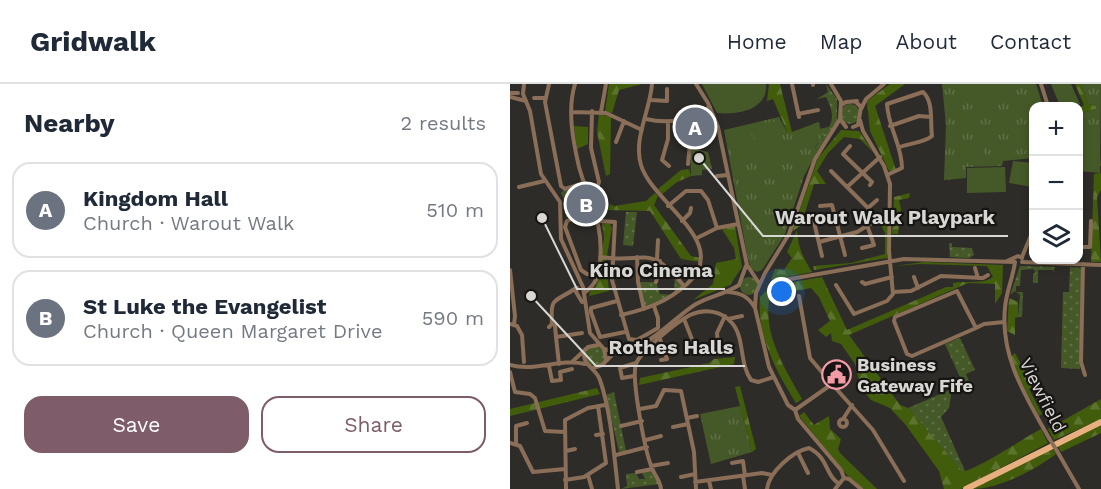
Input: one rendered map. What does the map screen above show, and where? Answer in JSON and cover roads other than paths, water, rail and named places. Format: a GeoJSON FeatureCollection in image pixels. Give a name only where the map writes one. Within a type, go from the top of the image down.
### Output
{"type":"FeatureCollection","features":[{"type":"Feature","properties":{"kind":"main road"},"geometry":{"type":"LineString","coordinates":[[966,489],[1101,422]]}},
{"type":"Feature","properties":{"kind":"street"},"geometry":{"type":"LineString","coordinates":[[524,84],[522,96],[541,174],[560,202],[561,234],[578,280],[590,333],[598,345],[615,352]]}},
{"type":"Feature","properties":{"kind":"street"},"geometry":{"type":"LineString","coordinates":[[549,84],[545,98],[560,185],[565,189],[584,183]]}},
{"type":"Feature","properties":{"kind":"street"},"geometry":{"type":"LineString","coordinates":[[549,327],[552,324],[552,302],[567,294],[592,287],[598,276],[599,221],[584,183],[576,153],[572,112],[575,84]]}},
{"type":"Feature","properties":{"kind":"street"},"geometry":{"type":"LineString","coordinates":[[601,112],[606,84]]}},
{"type":"Feature","properties":{"kind":"street"},"geometry":{"type":"LineString","coordinates":[[621,315],[654,306],[694,277],[700,264],[701,249],[697,238],[668,206],[642,169],[638,149],[651,100],[652,84]]}},
{"type":"Feature","properties":{"kind":"street"},"geometry":{"type":"LineString","coordinates":[[696,84],[710,108],[720,136],[747,265],[759,285]]}},
{"type":"Feature","properties":{"kind":"street"},"geometry":{"type":"LineString","coordinates":[[792,84],[798,116],[818,110]]}},
{"type":"Feature","properties":{"kind":"street"},"geometry":{"type":"LineString","coordinates":[[831,84],[839,98],[841,108],[836,131],[815,159],[789,234],[759,285],[755,308],[774,377],[788,405],[795,410],[798,419],[841,470],[844,478],[852,481],[861,489]]}},
{"type":"Feature","properties":{"kind":"street"},"geometry":{"type":"LineString","coordinates":[[839,98],[856,102],[866,99],[884,84]]}},
{"type":"Feature","properties":{"kind":"street"},"geometry":{"type":"LineString","coordinates":[[1041,84],[1047,102]]}},
{"type":"Feature","properties":{"kind":"street"},"geometry":{"type":"LineString","coordinates":[[651,100],[667,101],[667,89]]}},
{"type":"Feature","properties":{"kind":"street"},"geometry":{"type":"LineString","coordinates":[[887,175],[902,168],[900,147],[890,126],[887,104],[923,92],[928,96],[932,136],[927,140],[913,141],[900,147]]}},
{"type":"Feature","properties":{"kind":"street"},"geometry":{"type":"LineString","coordinates":[[510,95],[522,96]]}},
{"type":"Feature","properties":{"kind":"street"},"geometry":{"type":"LineString","coordinates":[[534,98],[545,98]]}},
{"type":"Feature","properties":{"kind":"street"},"geometry":{"type":"LineString","coordinates":[[839,286],[853,315],[887,301],[893,292],[890,261],[891,195],[880,157],[862,131],[861,109],[866,99]]}},
{"type":"Feature","properties":{"kind":"street"},"geometry":{"type":"LineString","coordinates":[[841,108],[848,101]]}},
{"type":"Feature","properties":{"kind":"street"},"geometry":{"type":"LineString","coordinates":[[856,102],[861,109]]}},
{"type":"Feature","properties":{"kind":"street"},"geometry":{"type":"LineString","coordinates":[[646,119],[668,123],[686,120],[710,108]]}},
{"type":"Feature","properties":{"kind":"street"},"geometry":{"type":"LineString","coordinates":[[589,193],[596,190],[599,182],[591,148],[592,111]]}},
{"type":"Feature","properties":{"kind":"street"},"geometry":{"type":"LineString","coordinates":[[572,112],[601,112],[642,130]]}},
{"type":"Feature","properties":{"kind":"street"},"geometry":{"type":"LineString","coordinates":[[890,126],[919,116],[931,117]]}},
{"type":"Feature","properties":{"kind":"street"},"geometry":{"type":"LineString","coordinates":[[840,119],[846,127]]}},
{"type":"Feature","properties":{"kind":"street"},"geometry":{"type":"LineString","coordinates":[[686,120],[690,144],[688,164]]}},
{"type":"Feature","properties":{"kind":"street"},"geometry":{"type":"LineString","coordinates":[[853,127],[860,120]]}},
{"type":"Feature","properties":{"kind":"street"},"geometry":{"type":"LineString","coordinates":[[616,142],[624,122]]}},
{"type":"Feature","properties":{"kind":"street"},"geometry":{"type":"LineString","coordinates":[[668,123],[669,139],[662,160],[669,166]]}},
{"type":"Feature","properties":{"kind":"street"},"geometry":{"type":"LineString","coordinates":[[836,131],[846,127],[862,131]]}},
{"type":"Feature","properties":{"kind":"street"},"geometry":{"type":"LineString","coordinates":[[850,146],[843,154],[872,182],[870,185]]}},
{"type":"Feature","properties":{"kind":"street"},"geometry":{"type":"LineString","coordinates":[[847,187],[880,157]]}},
{"type":"Feature","properties":{"kind":"street"},"geometry":{"type":"LineString","coordinates":[[831,171],[868,208],[877,200]]}},
{"type":"Feature","properties":{"kind":"street"},"geometry":{"type":"LineString","coordinates":[[717,176],[728,175]]}},
{"type":"Feature","properties":{"kind":"street"},"geometry":{"type":"LineString","coordinates":[[519,188],[544,181]]}},
{"type":"Feature","properties":{"kind":"street"},"geometry":{"type":"LineString","coordinates":[[668,206],[686,191],[701,191],[708,200],[717,228]]}},
{"type":"Feature","properties":{"kind":"street"},"geometry":{"type":"LineString","coordinates":[[820,206],[832,205],[844,255]]}},
{"type":"Feature","properties":{"kind":"street"},"geometry":{"type":"LineString","coordinates":[[595,208],[567,220],[565,227],[581,270],[598,276]]}},
{"type":"Feature","properties":{"kind":"street"},"geometry":{"type":"LineString","coordinates":[[682,221],[690,213],[691,208]]}},
{"type":"Feature","properties":{"kind":"street"},"geometry":{"type":"LineString","coordinates":[[813,218],[822,256]]}},
{"type":"Feature","properties":{"kind":"street"},"geometry":{"type":"LineString","coordinates":[[819,242],[857,232],[867,225],[890,220]]}},
{"type":"Feature","properties":{"kind":"street"},"geometry":{"type":"LineString","coordinates":[[599,221],[615,222],[612,280],[628,339],[635,341],[658,328],[654,306]]}},
{"type":"Feature","properties":{"kind":"street"},"geometry":{"type":"LineString","coordinates":[[1083,249],[1090,247],[1091,221]]}},
{"type":"Feature","properties":{"kind":"street"},"geometry":{"type":"LineString","coordinates":[[697,238],[717,228],[738,224]]}},
{"type":"Feature","properties":{"kind":"street"},"geometry":{"type":"LineString","coordinates":[[862,248],[874,245],[867,225]]}},
{"type":"Feature","properties":{"kind":"street"},"geometry":{"type":"LineString","coordinates":[[554,234],[561,234]]}},
{"type":"Feature","properties":{"kind":"street","name":"Viewfield"},"geometry":{"type":"LineString","coordinates":[[1029,238],[1018,260],[1007,296],[1004,322],[1008,354],[1014,371],[1049,438],[1079,489]]}},
{"type":"Feature","properties":{"kind":"street"},"geometry":{"type":"LineString","coordinates":[[656,282],[658,240]]}},
{"type":"Feature","properties":{"kind":"street"},"geometry":{"type":"LineString","coordinates":[[600,256],[658,260],[684,286]]}},
{"type":"Feature","properties":{"kind":"street"},"geometry":{"type":"LineString","coordinates":[[637,257],[638,282],[644,309]]}},
{"type":"Feature","properties":{"kind":"street"},"geometry":{"type":"LineString","coordinates":[[773,282],[890,261],[926,259],[1029,262]]}},
{"type":"Feature","properties":{"kind":"street"},"geometry":{"type":"LineString","coordinates":[[1085,375],[1081,362],[1083,264],[1101,265]]}},
{"type":"Feature","properties":{"kind":"street"},"geometry":{"type":"LineString","coordinates":[[618,489],[616,455],[600,379],[602,365],[615,352],[644,343],[698,303],[739,285],[747,265]]}},
{"type":"Feature","properties":{"kind":"street"},"geometry":{"type":"LineString","coordinates":[[975,268],[978,278]]}},
{"type":"Feature","properties":{"kind":"street"},"geometry":{"type":"LineString","coordinates":[[510,270],[515,316],[512,324],[521,332],[524,362]]}},
{"type":"Feature","properties":{"kind":"street"},"geometry":{"type":"LineString","coordinates":[[743,277],[765,273]]}},
{"type":"Feature","properties":{"kind":"street"},"geometry":{"type":"LineString","coordinates":[[893,292],[907,292],[940,276],[978,278],[988,275]]}},
{"type":"Feature","properties":{"kind":"street"},"geometry":{"type":"LineString","coordinates":[[914,276],[918,288]]}},
{"type":"Feature","properties":{"kind":"street"},"geometry":{"type":"LineString","coordinates":[[864,284],[892,278]]}},
{"type":"Feature","properties":{"kind":"street"},"geometry":{"type":"LineString","coordinates":[[739,285],[740,293]]}},
{"type":"Feature","properties":{"kind":"street"},"geometry":{"type":"LineString","coordinates":[[976,328],[957,291],[895,318],[894,321],[907,354],[912,356],[992,322],[1004,322]]}},
{"type":"Feature","properties":{"kind":"street"},"geometry":{"type":"LineString","coordinates":[[727,292],[740,293],[747,297],[755,308]]}},
{"type":"Feature","properties":{"kind":"street"},"geometry":{"type":"LineString","coordinates":[[747,297],[756,293]]}},
{"type":"Feature","properties":{"kind":"street"},"geometry":{"type":"LineString","coordinates":[[799,296],[810,358],[852,405],[880,441],[904,480]]}},
{"type":"Feature","properties":{"kind":"street"},"geometry":{"type":"LineString","coordinates":[[617,301],[591,308],[599,336],[625,332]]}},
{"type":"Feature","properties":{"kind":"street"},"geometry":{"type":"LineString","coordinates":[[661,489],[659,478],[652,468],[639,409],[634,376],[636,363],[644,350],[684,319],[702,311],[727,317],[742,316]]}},
{"type":"Feature","properties":{"kind":"street"},"geometry":{"type":"LineString","coordinates":[[727,317],[738,332],[746,370],[751,380],[758,382],[774,377]]}},
{"type":"Feature","properties":{"kind":"street"},"geometry":{"type":"LineString","coordinates":[[718,345],[717,333],[727,317]]}},
{"type":"Feature","properties":{"kind":"street"},"geometry":{"type":"LineString","coordinates":[[684,319],[695,347]]}},
{"type":"Feature","properties":{"kind":"street"},"geometry":{"type":"LineString","coordinates":[[555,325],[559,364]]}},
{"type":"Feature","properties":{"kind":"street"},"geometry":{"type":"LineString","coordinates":[[556,337],[582,333]]}},
{"type":"Feature","properties":{"kind":"street"},"geometry":{"type":"LineString","coordinates":[[570,362],[584,353],[588,347],[590,333]]}},
{"type":"Feature","properties":{"kind":"street"},"geometry":{"type":"LineString","coordinates":[[660,339],[667,355],[667,359],[661,360]]}},
{"type":"Feature","properties":{"kind":"street"},"geometry":{"type":"LineString","coordinates":[[588,347],[598,345]]}},
{"type":"Feature","properties":{"kind":"street"},"geometry":{"type":"LineString","coordinates":[[604,349],[606,360]]}},
{"type":"Feature","properties":{"kind":"street"},"geometry":{"type":"LineString","coordinates":[[584,353],[586,364]]}},
{"type":"Feature","properties":{"kind":"street"},"geometry":{"type":"LineString","coordinates":[[510,365],[529,369],[570,362],[586,364],[600,379]]}},
{"type":"Feature","properties":{"kind":"street"},"geometry":{"type":"LineString","coordinates":[[634,376],[622,378],[620,368],[636,363]]}},
{"type":"Feature","properties":{"kind":"street"},"geometry":{"type":"LineString","coordinates":[[591,367],[602,365]]}},
{"type":"Feature","properties":{"kind":"street"},"geometry":{"type":"LineString","coordinates":[[549,366],[552,381],[561,380],[560,372],[572,369]]}},
{"type":"Feature","properties":{"kind":"street"},"geometry":{"type":"LineString","coordinates":[[510,372],[515,392],[530,394],[535,398],[545,431],[565,432]]}},
{"type":"Feature","properties":{"kind":"street"},"geometry":{"type":"LineString","coordinates":[[795,410],[832,384]]}},
{"type":"Feature","properties":{"kind":"street"},"geometry":{"type":"LineString","coordinates":[[639,409],[657,404],[664,390],[678,389],[682,393],[696,489]]}},
{"type":"Feature","properties":{"kind":"street"},"geometry":{"type":"LineString","coordinates":[[566,489],[565,432],[567,418],[605,405]]}},
{"type":"Feature","properties":{"kind":"street"},"geometry":{"type":"LineString","coordinates":[[843,419],[852,405]]}},
{"type":"Feature","properties":{"kind":"street"},"geometry":{"type":"LineString","coordinates":[[565,480],[588,475],[606,463],[598,406]]}},
{"type":"Feature","properties":{"kind":"street"},"geometry":{"type":"LineString","coordinates":[[687,418],[697,416]]}},
{"type":"Feature","properties":{"kind":"street"},"geometry":{"type":"LineString","coordinates":[[621,426],[642,422]]}},
{"type":"Feature","properties":{"kind":"street"},"geometry":{"type":"LineString","coordinates":[[527,423],[516,426],[516,443],[532,472],[565,469]]}},
{"type":"Feature","properties":{"kind":"street"},"geometry":{"type":"LineString","coordinates":[[673,427],[688,424]]}},
{"type":"Feature","properties":{"kind":"street"},"geometry":{"type":"LineString","coordinates":[[596,435],[603,434]]}},
{"type":"Feature","properties":{"kind":"street"},"geometry":{"type":"LineString","coordinates":[[646,440],[661,436]]}},
{"type":"Feature","properties":{"kind":"street"},"geometry":{"type":"LineString","coordinates":[[510,443],[516,443]]}},
{"type":"Feature","properties":{"kind":"street"},"geometry":{"type":"LineString","coordinates":[[616,455],[647,447]]}},
{"type":"Feature","properties":{"kind":"street"},"geometry":{"type":"LineString","coordinates":[[767,489],[771,475],[798,453],[809,448],[825,461],[832,480],[838,483]]}},
{"type":"Feature","properties":{"kind":"street"},"geometry":{"type":"LineString","coordinates":[[566,451],[575,449]]}},
{"type":"Feature","properties":{"kind":"street"},"geometry":{"type":"LineString","coordinates":[[798,453],[808,472]]}},
{"type":"Feature","properties":{"kind":"street"},"geometry":{"type":"LineString","coordinates":[[732,463],[743,461],[745,489]]}},
{"type":"Feature","properties":{"kind":"street"},"geometry":{"type":"LineString","coordinates":[[637,472],[668,463]]}},
{"type":"Feature","properties":{"kind":"street"},"geometry":{"type":"LineString","coordinates":[[695,482],[762,473],[771,475]]}},
{"type":"Feature","properties":{"kind":"street"},"geometry":{"type":"LineString","coordinates":[[681,477],[695,474]]}},
{"type":"Feature","properties":{"kind":"street"},"geometry":{"type":"LineString","coordinates":[[588,475],[592,489]]}},
{"type":"Feature","properties":{"kind":"street"},"geometry":{"type":"LineString","coordinates":[[835,489],[844,478]]}},
{"type":"Feature","properties":{"kind":"street"},"geometry":{"type":"LineString","coordinates":[[709,481],[711,489]]}},
{"type":"Feature","properties":{"kind":"place","name":"Kingdom Hall"},"geometry":{"type":"Point","coordinates":[695,127]}},
{"type":"Feature","properties":{"kind":"place","name":"Warout Walk Playpark"},"geometry":{"type":"Point","coordinates":[699,158]}},
{"type":"Feature","properties":{"kind":"place","name":"St Luke the Evangelist"},"geometry":{"type":"Point","coordinates":[586,204]}},
{"type":"Feature","properties":{"kind":"place","name":"Kino Cinema"},"geometry":{"type":"Point","coordinates":[542,218]}},
{"type":"Feature","properties":{"kind":"place","name":"Rothes Halls"},"geometry":{"type":"Point","coordinates":[531,296]}},
{"type":"Feature","properties":{"kind":"place","name":"Business Gateway Fife"},"geometry":{"type":"Point","coordinates":[836,374]}}]}
